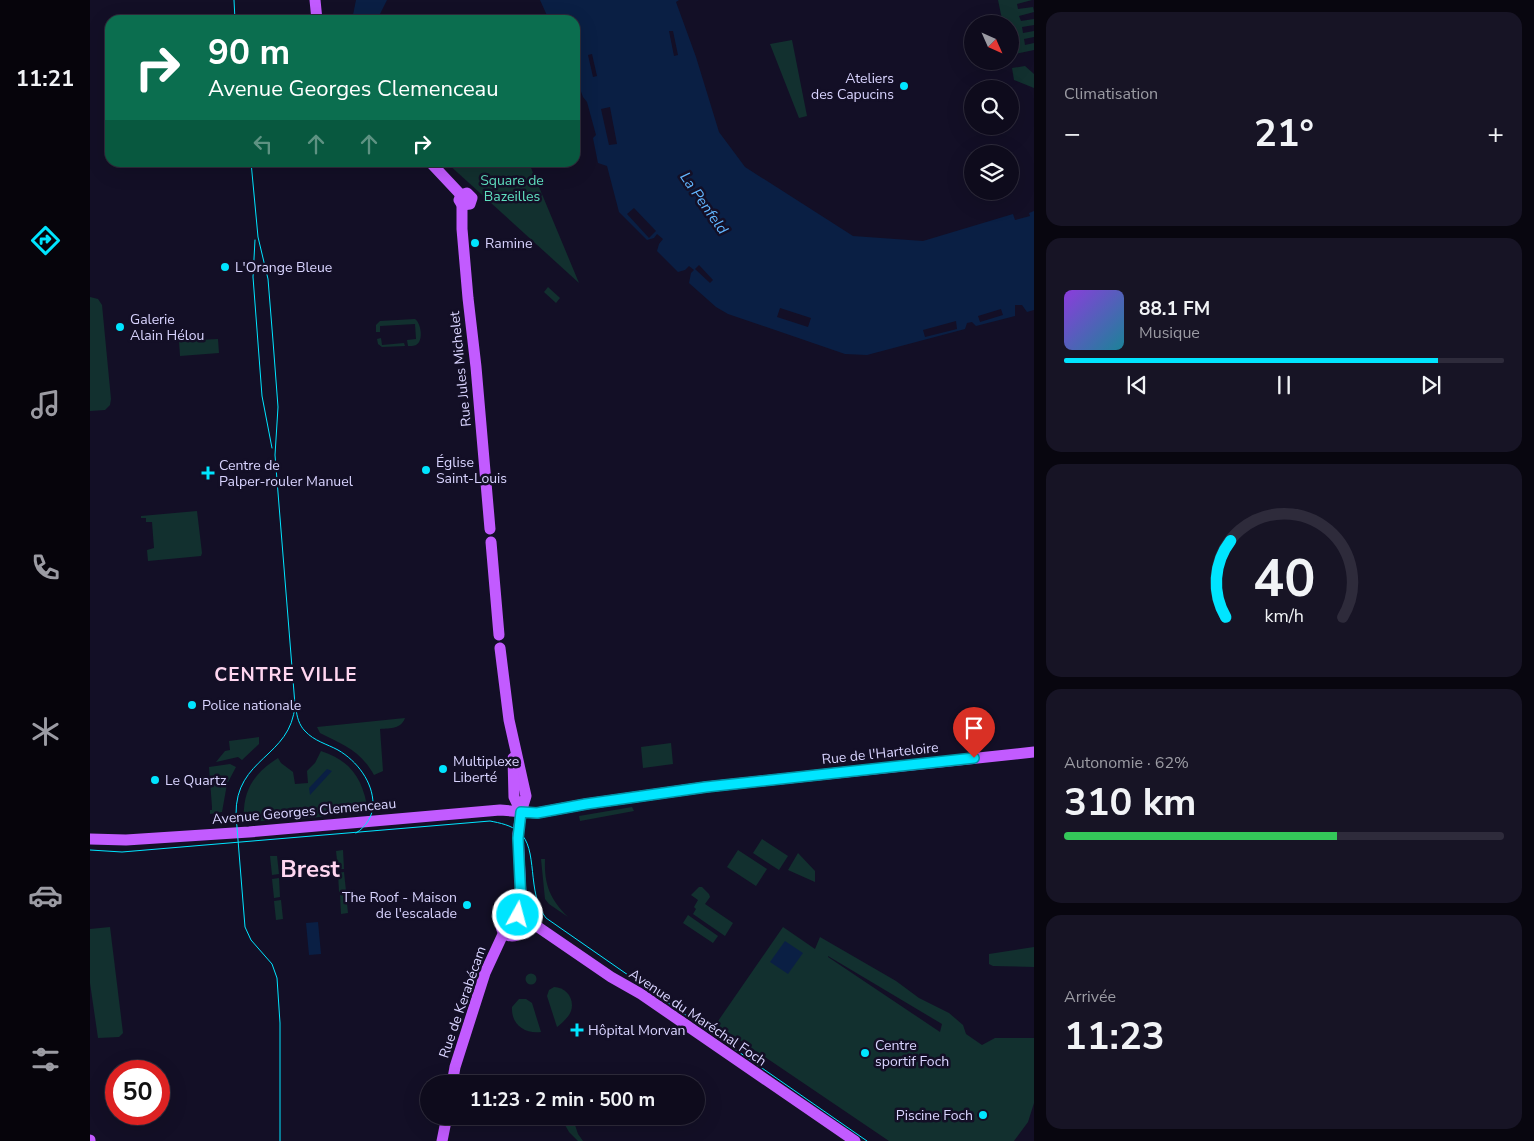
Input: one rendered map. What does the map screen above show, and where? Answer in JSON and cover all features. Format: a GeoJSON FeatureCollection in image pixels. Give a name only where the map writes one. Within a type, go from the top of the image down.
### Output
{"type":"FeatureCollection","features":[{"type":"Feature","properties":{"kind":"main road"},"geometry":{"type":"LineString","coordinates":[[316,0],[317,15]]}},
{"type":"Feature","properties":{"kind":"main road","name":"Rue Jules Michelet"},"geometry":{"type":"LineString","coordinates":[[434,167],[462,200],[468,298],[490,529],[485,531],[483,536],[486,542],[491,542],[499,635],[494,637],[492,641],[494,646],[500,648],[505,696],[526,796],[521,812]]}},
{"type":"Feature","properties":{"kind":"main road","name":"Rue de l'Harteloire"},"geometry":{"type":"LineString","coordinates":[[760,782],[1034,752]]}},
{"type":"Feature","properties":{"kind":"main road"},"geometry":{"type":"LineString","coordinates":[[1005,755],[1034,759]]}},
{"type":"Feature","properties":{"kind":"main road","name":"Avenue Georges Clemenceau"},"geometry":{"type":"LineString","coordinates":[[90,839],[126,840],[249,832],[500,810],[521,812],[537,805],[586,804],[706,787],[760,782]]}},
{"type":"Feature","properties":{"kind":"main road"},"geometry":{"type":"LineString","coordinates":[[521,812],[518,838],[522,931],[516,936],[508,936],[501,925],[504,918],[511,914],[521,919]]}},
{"type":"Feature","properties":{"kind":"main road","name":"Avenue du Maréchal Foch"},"geometry":{"type":"LineString","coordinates":[[521,919],[538,927],[611,977],[641,994],[855,1141]]}},
{"type":"Feature","properties":{"kind":"main road","name":"Rue de Kerabécam"},"geometry":{"type":"LineString","coordinates":[[454,1075],[480,990],[504,932]]}},
{"type":"Feature","properties":{"kind":"main road"},"geometry":{"type":"LineString","coordinates":[[442,1141],[445,1125]]}},
{"type":"Feature","properties":{"kind":"green space"},"geometry":{"type":"Polygon","coordinates":[[[998,0],[1032,0],[1017,4],[1018,9],[1033,7],[1034,12],[1019,16],[1001,15],[998,0]]]}},
{"type":"Feature","properties":{"kind":"green space"},"geometry":{"type":"Polygon","coordinates":[[[1019,16],[1021,21],[1034,19],[1034,25],[1022,27],[1023,33],[1034,31],[1034,37],[1024,39],[1025,45],[1034,43],[1034,50],[1019,53],[1019,16]]]}},
{"type":"Feature","properties":{"kind":"green space"},"geometry":{"type":"Polygon","coordinates":[[[792,40],[807,116],[799,118],[770,44],[792,40]]]}},
{"type":"Feature","properties":{"kind":"green space"},"geometry":{"type":"Polygon","coordinates":[[[1025,66],[1034,74],[1034,88],[1019,82],[1019,80],[1014,80],[1012,70],[1019,70],[1019,67],[1025,66]]]}},
{"type":"Feature","properties":{"kind":"green space","name":"Square de Bazeilles"},"geometry":{"type":"Polygon","coordinates":[[[451,167],[531,167],[579,283],[451,167]]]}},
{"type":"Feature","properties":{"kind":"green space"},"geometry":{"type":"Polygon","coordinates":[[[548,287],[560,298],[556,303],[544,292],[548,287]]]}},
{"type":"Feature","properties":{"kind":"green space"},"geometry":{"type":"Polygon","coordinates":[[[90,297],[98,299],[102,305],[111,399],[110,405],[105,410],[90,411],[90,297]]]}},
{"type":"Feature","properties":{"kind":"green space"},"geometry":{"type":"Polygon","coordinates":[[[415,319],[419,324],[421,336],[415,345],[408,346],[407,340],[416,339],[415,324],[380,326],[380,332],[376,332],[376,325],[380,321],[415,319]]]}},
{"type":"Feature","properties":{"kind":"green space"},"geometry":{"type":"Polygon","coordinates":[[[381,338],[382,345],[404,343],[405,346],[382,347],[378,344],[377,339],[381,338]]]}},
{"type":"Feature","properties":{"kind":"green space"},"geometry":{"type":"Polygon","coordinates":[[[218,339],[219,353],[180,356],[179,341],[218,339]]]}},
{"type":"Feature","properties":{"kind":"green space"},"geometry":{"type":"Polygon","coordinates":[[[197,511],[201,556],[148,561],[147,550],[154,548],[152,522],[146,522],[146,518],[141,518],[141,516],[197,511]]]}},
{"type":"Feature","properties":{"kind":"green space"},"geometry":{"type":"Polygon","coordinates":[[[405,718],[398,726],[380,729],[383,771],[374,775],[357,754],[320,733],[317,727],[405,718]]]}},
{"type":"Feature","properties":{"kind":"green space"},"geometry":{"type":"Polygon","coordinates":[[[259,737],[259,744],[242,760],[238,757],[216,762],[225,751],[230,750],[229,741],[259,737]]]}},
{"type":"Feature","properties":{"kind":"green space"},"geometry":{"type":"Polygon","coordinates":[[[671,743],[673,764],[643,768],[641,747],[671,743]]]}},
{"type":"Feature","properties":{"kind":"green space"},"geometry":{"type":"Polygon","coordinates":[[[321,751],[341,760],[354,773],[363,790],[368,811],[311,818],[244,822],[247,792],[262,770],[278,758],[281,763],[293,772],[295,784],[308,783],[307,771],[315,763],[321,751]]]}},
{"type":"Feature","properties":{"kind":"green space"},"geometry":{"type":"Polygon","coordinates":[[[230,764],[236,767],[227,784],[222,812],[210,814],[212,807],[209,767],[230,764]]]}},
{"type":"Feature","properties":{"kind":"green space"},"geometry":{"type":"Polygon","coordinates":[[[632,807],[634,811],[580,821],[579,816],[632,807]]]}},
{"type":"Feature","properties":{"kind":"green space"},"geometry":{"type":"Polygon","coordinates":[[[762,839],[788,856],[779,870],[753,853],[762,839]]]}},
{"type":"Feature","properties":{"kind":"green space"},"geometry":{"type":"Polygon","coordinates":[[[343,850],[344,869],[338,869],[336,851],[343,850]]]}},
{"type":"Feature","properties":{"kind":"green space"},"geometry":{"type":"Polygon","coordinates":[[[738,850],[767,869],[756,886],[727,867],[738,850]]]}},
{"type":"Feature","properties":{"kind":"green space"},"geometry":{"type":"Polygon","coordinates":[[[798,853],[815,871],[815,882],[788,870],[798,853]]]}},
{"type":"Feature","properties":{"kind":"green space"},"geometry":{"type":"Polygon","coordinates":[[[270,856],[277,856],[279,874],[272,875],[270,856]]]}},
{"type":"Feature","properties":{"kind":"green space"},"geometry":{"type":"Polygon","coordinates":[[[541,859],[545,859],[549,891],[568,917],[545,899],[541,859]]]}},
{"type":"Feature","properties":{"kind":"green space"},"geometry":{"type":"Polygon","coordinates":[[[344,872],[346,891],[339,892],[338,873],[344,872]]]}},
{"type":"Feature","properties":{"kind":"green space"},"geometry":{"type":"Polygon","coordinates":[[[279,878],[280,897],[274,898],[272,879],[279,878]]]}},
{"type":"Feature","properties":{"kind":"green space"},"geometry":{"type":"Polygon","coordinates":[[[699,887],[702,887],[709,894],[710,897],[705,904],[733,923],[725,936],[693,914],[698,900],[691,895],[699,887]]]}},
{"type":"Feature","properties":{"kind":"green space"},"geometry":{"type":"Polygon","coordinates":[[[346,894],[348,913],[341,914],[340,895],[346,894]]]}},
{"type":"Feature","properties":{"kind":"green space"},"geometry":{"type":"Polygon","coordinates":[[[281,900],[283,919],[276,920],[274,901],[281,900]]]}},
{"type":"Feature","properties":{"kind":"green space"},"geometry":{"type":"Polygon","coordinates":[[[688,915],[718,936],[713,943],[683,923],[688,915]]]}},
{"type":"Feature","properties":{"kind":"green space"},"geometry":{"type":"Polygon","coordinates":[[[110,927],[123,1033],[119,1037],[98,1038],[90,983],[90,929],[110,927]]]}},
{"type":"Feature","properties":{"kind":"green space","name":"Centre sportif Foch"},"geometry":{"type":"Polygon","coordinates":[[[783,927],[815,949],[820,937],[896,981],[919,998],[949,1013],[963,1025],[966,1034],[982,1045],[995,1038],[1034,1038],[1034,1103],[1028,1122],[1014,1141],[889,1141],[716,1024],[783,927]],[[828,956],[940,1032],[942,1024],[828,956]]]}},
{"type":"Feature","properties":{"kind":"green space"},"geometry":{"type":"Polygon","coordinates":[[[1034,947],[1034,967],[993,966],[989,964],[989,954],[1034,947]]]}},
{"type":"Feature","properties":{"kind":"green space"},"geometry":{"type":"Polygon","coordinates":[[[531,973],[537,979],[531,985],[525,979],[531,973]]]}},
{"type":"Feature","properties":{"kind":"green space"},"geometry":{"type":"Polygon","coordinates":[[[554,987],[566,991],[572,1002],[570,1013],[557,1027],[547,996],[549,990],[554,987]]]}},
{"type":"Feature","properties":{"kind":"green space"},"geometry":{"type":"Polygon","coordinates":[[[519,999],[526,999],[532,1003],[541,1032],[525,1030],[514,1019],[512,1007],[519,999]]]}},
{"type":"Feature","properties":{"kind":"green space"},"geometry":{"type":"Polygon","coordinates":[[[565,1125],[575,1125],[583,1141],[578,1141],[565,1125]]]}},
{"type":"Feature","properties":{"kind":"water"},"geometry":{"type":"Polygon","coordinates":[[[356,0],[387,0],[380,15],[353,15],[356,0]]]}},
{"type":"Feature","properties":{"kind":"water","name":"La Penfeld"},"geometry":{"type":"Polygon","coordinates":[[[540,0],[679,0],[676,2],[696,57],[719,132],[745,167],[853,236],[923,241],[1013,214],[1015,220],[1030,216],[1029,213],[1034,211],[1034,310],[1027,312],[1022,305],[1015,305],[1015,316],[976,326],[972,322],[967,323],[965,329],[867,355],[845,354],[728,314],[716,307],[689,283],[691,273],[694,270],[689,266],[685,270],[678,272],[657,251],[663,239],[657,234],[654,238],[647,240],[619,212],[607,166],[598,163],[593,138],[596,135],[587,102],[580,89],[580,15],[547,15],[540,0]]]}},
{"type":"Feature","properties":{"kind":"water"},"geometry":{"type":"Polygon","coordinates":[[[327,769],[332,771],[310,795],[309,788],[327,769]]]}},
{"type":"Feature","properties":{"kind":"water"},"geometry":{"type":"Polygon","coordinates":[[[318,922],[321,954],[309,955],[306,923],[318,922]]]}},
{"type":"Feature","properties":{"kind":"water"},"geometry":{"type":"Polygon","coordinates":[[[785,941],[803,953],[788,974],[770,962],[785,941]]]}},
{"type":"Feature","properties":{"kind":"pier"},"geometry":{"type":"Polygon","coordinates":[[[669,31],[673,31],[678,55],[674,56],[669,31]]]}},
{"type":"Feature","properties":{"kind":"pier"},"geometry":{"type":"Polygon","coordinates":[[[592,54],[597,76],[593,77],[588,55],[592,54]]]}},
{"type":"Feature","properties":{"kind":"pier"},"geometry":{"type":"Polygon","coordinates":[[[610,107],[617,144],[609,145],[601,109],[610,107]]]}},
{"type":"Feature","properties":{"kind":"pier"},"geometry":{"type":"Polygon","coordinates":[[[634,208],[656,231],[649,238],[627,214],[634,208]]]}},
{"type":"Feature","properties":{"kind":"pier"},"geometry":{"type":"Polygon","coordinates":[[[699,265],[713,280],[710,283],[695,269],[699,265]]]}},
{"type":"Feature","properties":{"kind":"pier"},"geometry":{"type":"Polygon","coordinates":[[[780,308],[811,318],[808,327],[777,317],[780,308]]]}},
{"type":"Feature","properties":{"kind":"pier"},"geometry":{"type":"Polygon","coordinates":[[[1001,309],[1003,315],[980,322],[978,316],[1001,309]]]}},
{"type":"Feature","properties":{"kind":"pier"},"geometry":{"type":"Polygon","coordinates":[[[956,321],[957,329],[925,337],[923,330],[956,321]]]}},
{"type":"Feature","properties":{"kind":"tram line"},"geometry":{"type":"LineString","coordinates":[[234,0],[235,15]]}},
{"type":"Feature","properties":{"kind":"tram line"},"geometry":{"type":"LineString","coordinates":[[251,167],[258,237],[268,279],[278,407],[275,455],[295,705],[291,723],[284,736],[244,781],[238,796],[236,815],[245,927],[251,940],[272,964],[277,978],[280,1023],[280,1141]]}},
{"type":"Feature","properties":{"kind":"tram line"},"geometry":{"type":"LineString","coordinates":[[255,240],[253,277],[262,396],[272,448]]}},
{"type":"Feature","properties":{"kind":"tram line"},"geometry":{"type":"LineString","coordinates":[[296,709],[301,726],[305,731],[316,740],[345,755],[357,766],[367,780],[372,796],[372,813],[363,828],[356,833]]}},
{"type":"Feature","properties":{"kind":"tram line"},"geometry":{"type":"LineString","coordinates":[[90,850],[122,852],[490,821],[509,826],[519,832],[525,839],[529,849],[536,896],[546,918],[867,1141]]}},
{"type":"Feature","properties":{"kind":"place","name":"Ateliers des Capucins"},"geometry":{"type":"Point","coordinates":[904,86]}},
{"type":"Feature","properties":{"kind":"place","name":"Ramine"},"geometry":{"type":"Point","coordinates":[475,243]}},
{"type":"Feature","properties":{"kind":"place","name":"L'Orange Bleue"},"geometry":{"type":"Point","coordinates":[225,267]}},
{"type":"Feature","properties":{"kind":"place","name":"Galerie Alain Hélou"},"geometry":{"type":"Point","coordinates":[120,327]}},
{"type":"Feature","properties":{"kind":"place","name":"Église Saint-Louis"},"geometry":{"type":"Point","coordinates":[426,470]}},
{"type":"Feature","properties":{"kind":"place","name":"Centre de Palper-rouler Manuel"},"geometry":{"type":"Point","coordinates":[208,473]}},
{"type":"Feature","properties":{"kind":"place","name":"Police nationale"},"geometry":{"type":"Point","coordinates":[192,705]}},
{"type":"Feature","properties":{"kind":"place","name":"Multiplexe Liberté"},"geometry":{"type":"Point","coordinates":[443,769]}},
{"type":"Feature","properties":{"kind":"place","name":"Le Quartz"},"geometry":{"type":"Point","coordinates":[155,780]}},
{"type":"Feature","properties":{"kind":"place","name":"The Roof - Maison de l'escalade"},"geometry":{"type":"Point","coordinates":[467,905]}},
{"type":"Feature","properties":{"kind":"place","name":"Hôpital Morvan"},"geometry":{"type":"Point","coordinates":[577,1030]}},
{"type":"Feature","properties":{"kind":"place","name":"Centre sportif Foch"},"geometry":{"type":"Point","coordinates":[865,1053]}},
{"type":"Feature","properties":{"kind":"place","name":"Piscine Foch"},"geometry":{"type":"Point","coordinates":[983,1115]}},
{"type":"Feature","properties":{"kind":"district","name":"CENTRE VILLE"},"geometry":{"type":"Point","coordinates":[286,674]}},
{"type":"Feature","properties":{"kind":"district","name":"Brest"},"geometry":{"type":"Point","coordinates":[310,869]}},
{"type":"Feature","properties":{"kind":"route"},"geometry":{"type":"LineString","coordinates":[[518,915],[522,896],[518,838],[521,812],[537,813],[545,810],[706,787],[974,758]]}}]}
